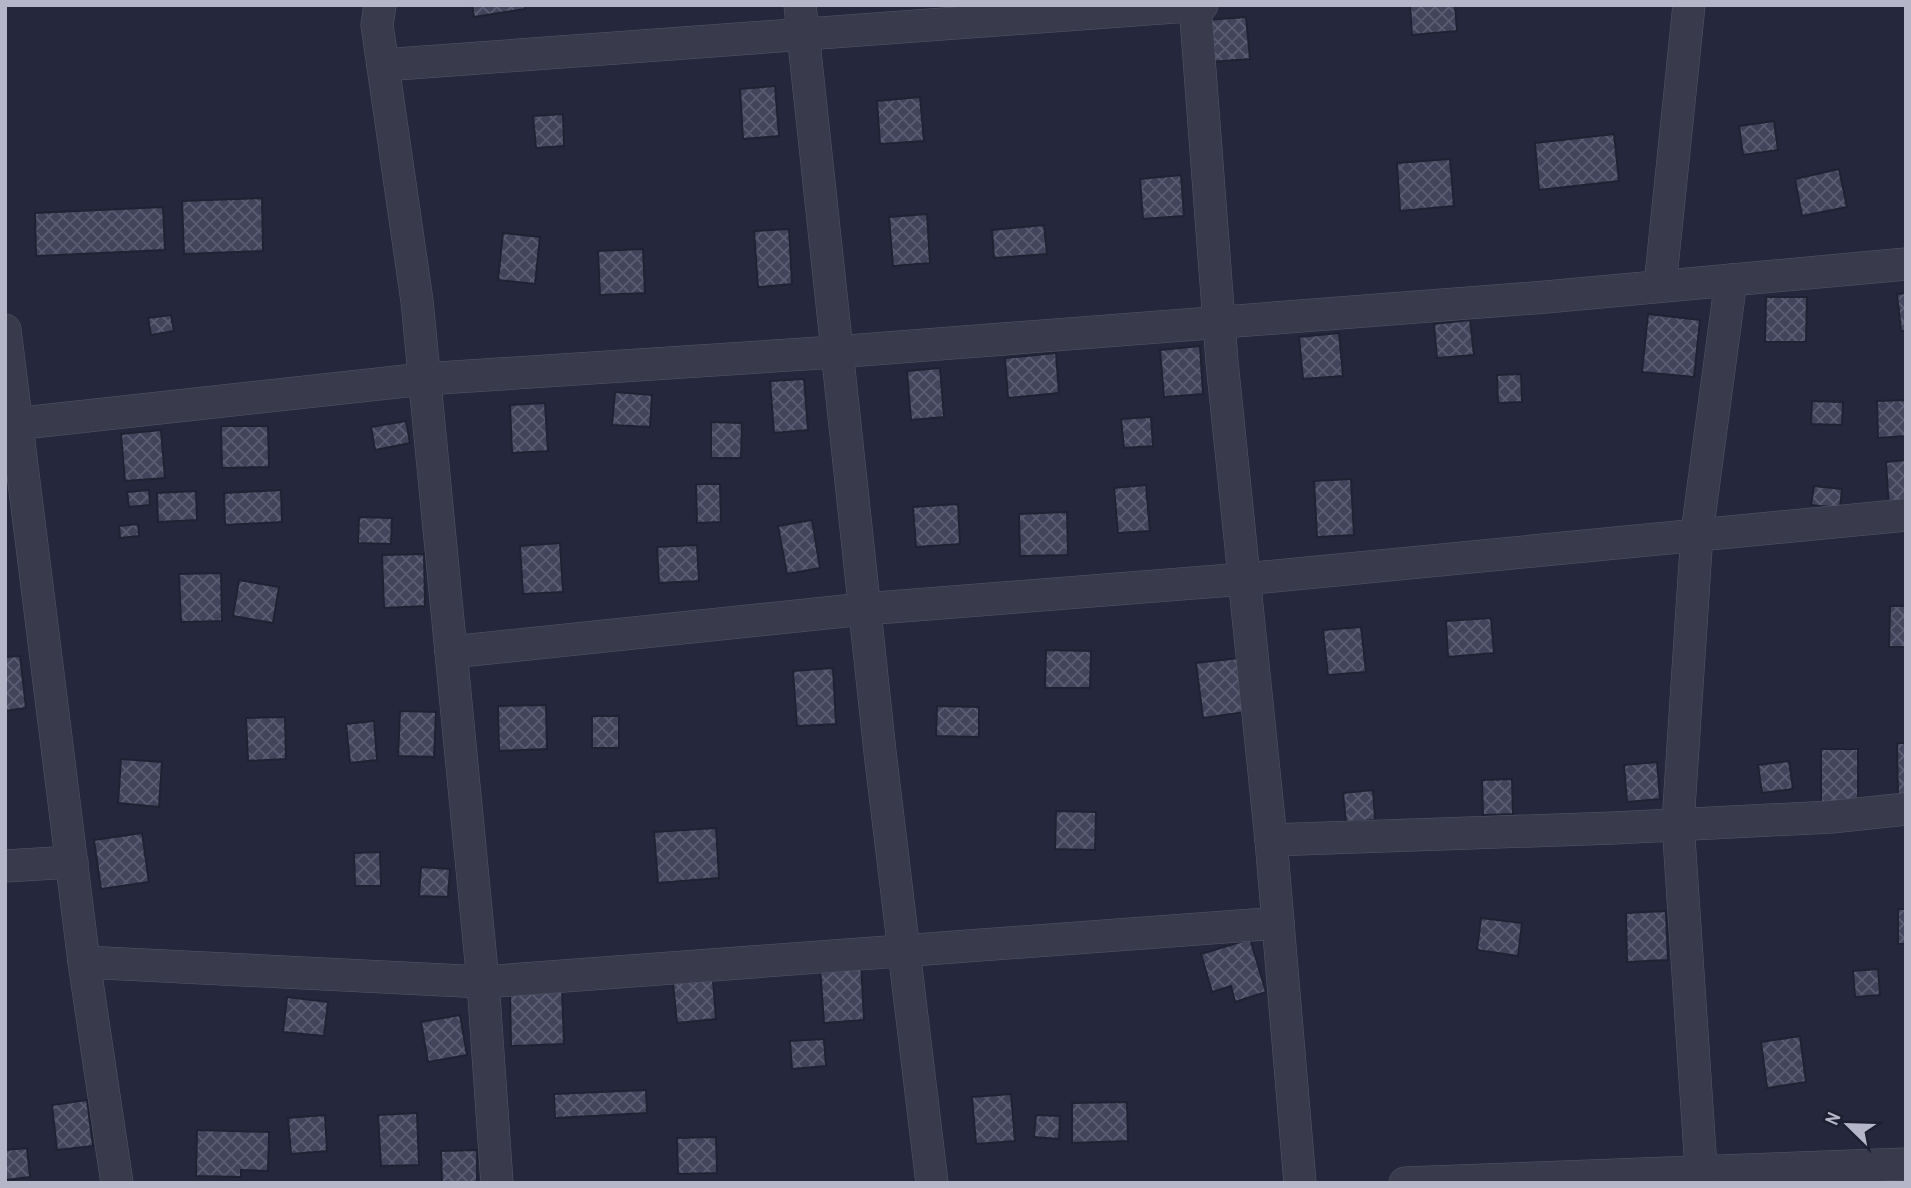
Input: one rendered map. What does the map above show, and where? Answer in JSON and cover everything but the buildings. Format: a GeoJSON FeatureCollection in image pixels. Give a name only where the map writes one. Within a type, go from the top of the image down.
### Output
{"type":"FeatureCollection","features":[{"type":"Feature","properties":{"kind":"street"},"geometry":{"type":"LineString","coordinates":[[380,5],[377,24],[417,301],[483,982],[497,1183]]}},
{"type":"Feature","properties":{"kind":"street"},"geometry":{"type":"LineString","coordinates":[[1660,286],[1689,5]]}},
{"type":"Feature","properties":{"kind":"street"},"geometry":{"type":"LineString","coordinates":[[383,65],[802,20],[1197,6],[1219,322],[1271,840],[1300,1183]]}},
{"type":"Feature","properties":{"kind":"street"},"geometry":{"type":"LineString","coordinates":[[802,20],[835,352],[932,1183]]}},
{"type":"Feature","properties":{"kind":"street"},"geometry":{"type":"LineString","coordinates":[[10,424],[424,379],[835,352],[1906,264]]}},
{"type":"Feature","properties":{"kind":"street"},"geometry":{"type":"LineString","coordinates":[[1702,1177],[1678,823],[1697,533],[1731,280]]}},
{"type":"Feature","properties":{"kind":"street"},"geometry":{"type":"LineString","coordinates":[[5,330],[10,424],[117,1183]]}},
{"type":"Feature","properties":{"kind":"street"},"geometry":{"type":"LineString","coordinates":[[451,652],[864,609],[1244,579],[1697,533],[1906,515]]}},
{"type":"Feature","properties":{"kind":"street"},"geometry":{"type":"LineString","coordinates":[[1271,840],[1831,817],[1906,809]]}},
{"type":"Feature","properties":{"kind":"street"},"geometry":{"type":"LineString","coordinates":[[5,866],[72,862]]}},
{"type":"Feature","properties":{"kind":"street"},"geometry":{"type":"LineString","coordinates":[[84,962],[483,982],[1278,923]]}},
{"type":"Feature","properties":{"kind":"street"},"geometry":{"type":"LineString","coordinates":[[1405,1183],[1702,1177],[1906,1164]]}}]}
